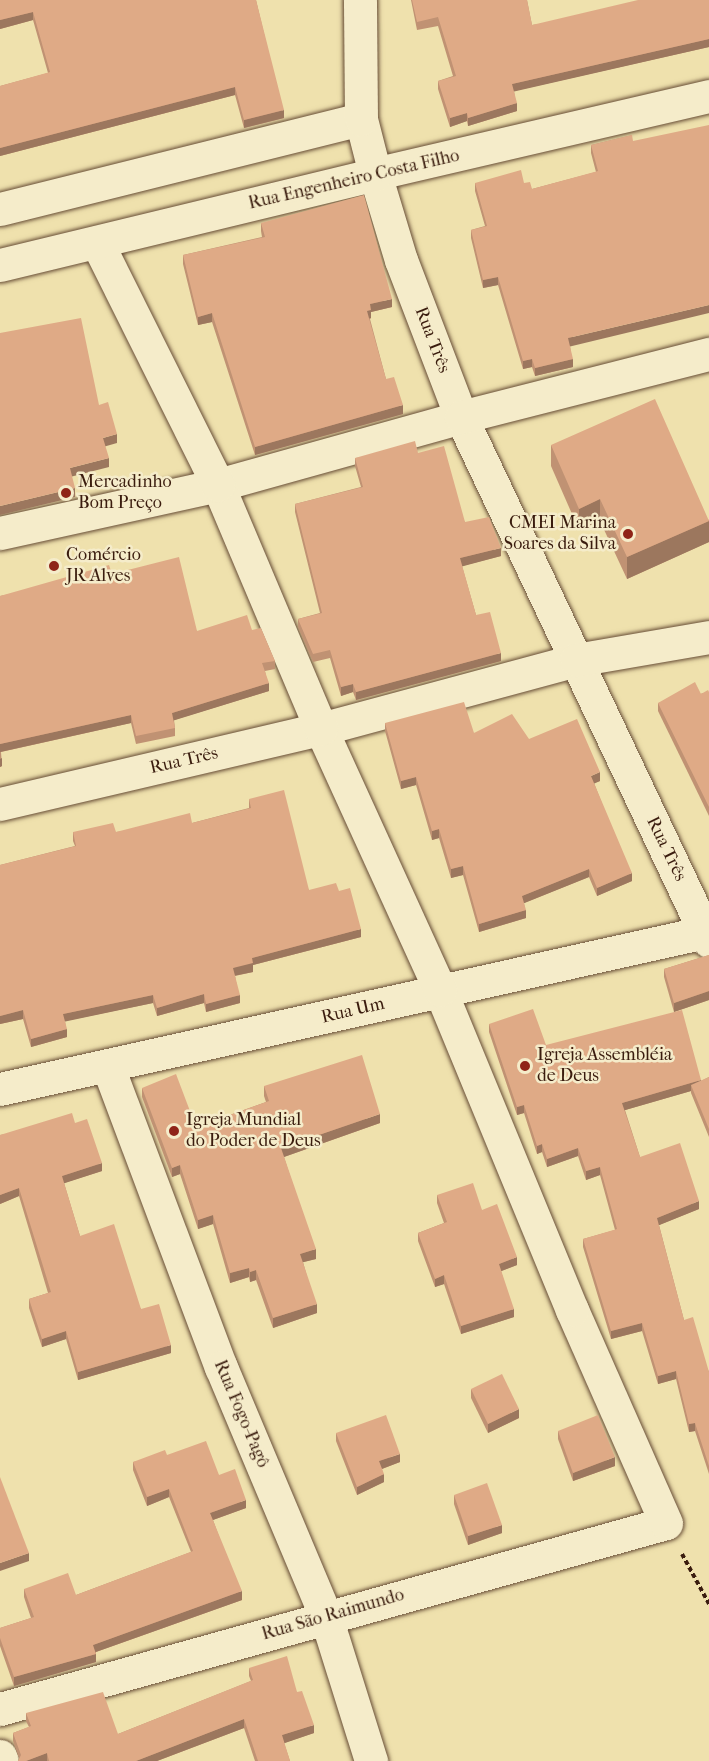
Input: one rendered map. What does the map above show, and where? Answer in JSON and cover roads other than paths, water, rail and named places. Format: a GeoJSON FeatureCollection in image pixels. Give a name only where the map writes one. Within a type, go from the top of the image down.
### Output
{"type":"FeatureCollection","features":[{"type":"Feature","properties":{"kind":"street","name":"Rua Três"},"geometry":{"type":"LineString","coordinates":[[360,0],[361,119],[401,260],[461,417],[707,937]]}},
{"type":"Feature","properties":{"kind":"street","name":"Rua Engenheiro Costa Filho"},"geometry":{"type":"LineString","coordinates":[[0,265],[709,96]]}},
{"type":"Feature","properties":{"kind":"street"},"geometry":{"type":"LineString","coordinates":[[0,209],[361,119]]}},
{"type":"Feature","properties":{"kind":"street"},"geometry":{"type":"LineString","coordinates":[[97,242],[218,485],[321,729],[440,990]]}},
{"type":"Feature","properties":{"kind":"street"},"geometry":{"type":"LineString","coordinates":[[0,533],[218,485],[461,417],[709,354]]}},
{"type":"Feature","properties":{"kind":"street","name":"Rua Três"},"geometry":{"type":"LineString","coordinates":[[0,804],[321,729],[576,660],[709,637]]}},
{"type":"Feature","properties":{"kind":"street","name":"Rua Um"},"geometry":{"type":"LineString","coordinates":[[0,1089],[108,1067],[440,990],[707,937]]}},
{"type":"Feature","properties":{"kind":"street","name":"Rua São Raimundo"},"geometry":{"type":"LineString","coordinates":[[0,1709],[666,1523],[572,1310],[440,990]]}},
{"type":"Feature","properties":{"kind":"street","name":"Rua Fogo-Pagô"},"geometry":{"type":"LineString","coordinates":[[108,1067],[221,1367],[326,1617],[371,1761]]}},
{"type":"Feature","properties":{"kind":"street"},"geometry":{"type":"LineString","coordinates":[[0,1756],[2,1761]]}},
{"type":"Feature","properties":{"kind":"place","name":"Mercadinho Bom Preço"},"geometry":{"type":"Point","coordinates":[66,493]}},
{"type":"Feature","properties":{"kind":"place","name":"CMEI Marina Soares da Silva"},"geometry":{"type":"Point","coordinates":[628,534]}},
{"type":"Feature","properties":{"kind":"place","name":"Comércio JR Alves"},"geometry":{"type":"Point","coordinates":[54,566]}},
{"type":"Feature","properties":{"kind":"place","name":"Igreja Assembléia de Deus"},"geometry":{"type":"Point","coordinates":[525,1066]}},
{"type":"Feature","properties":{"kind":"place","name":"Igreja Mundial do Poder de Deus"},"geometry":{"type":"Point","coordinates":[174,1131]}}]}
